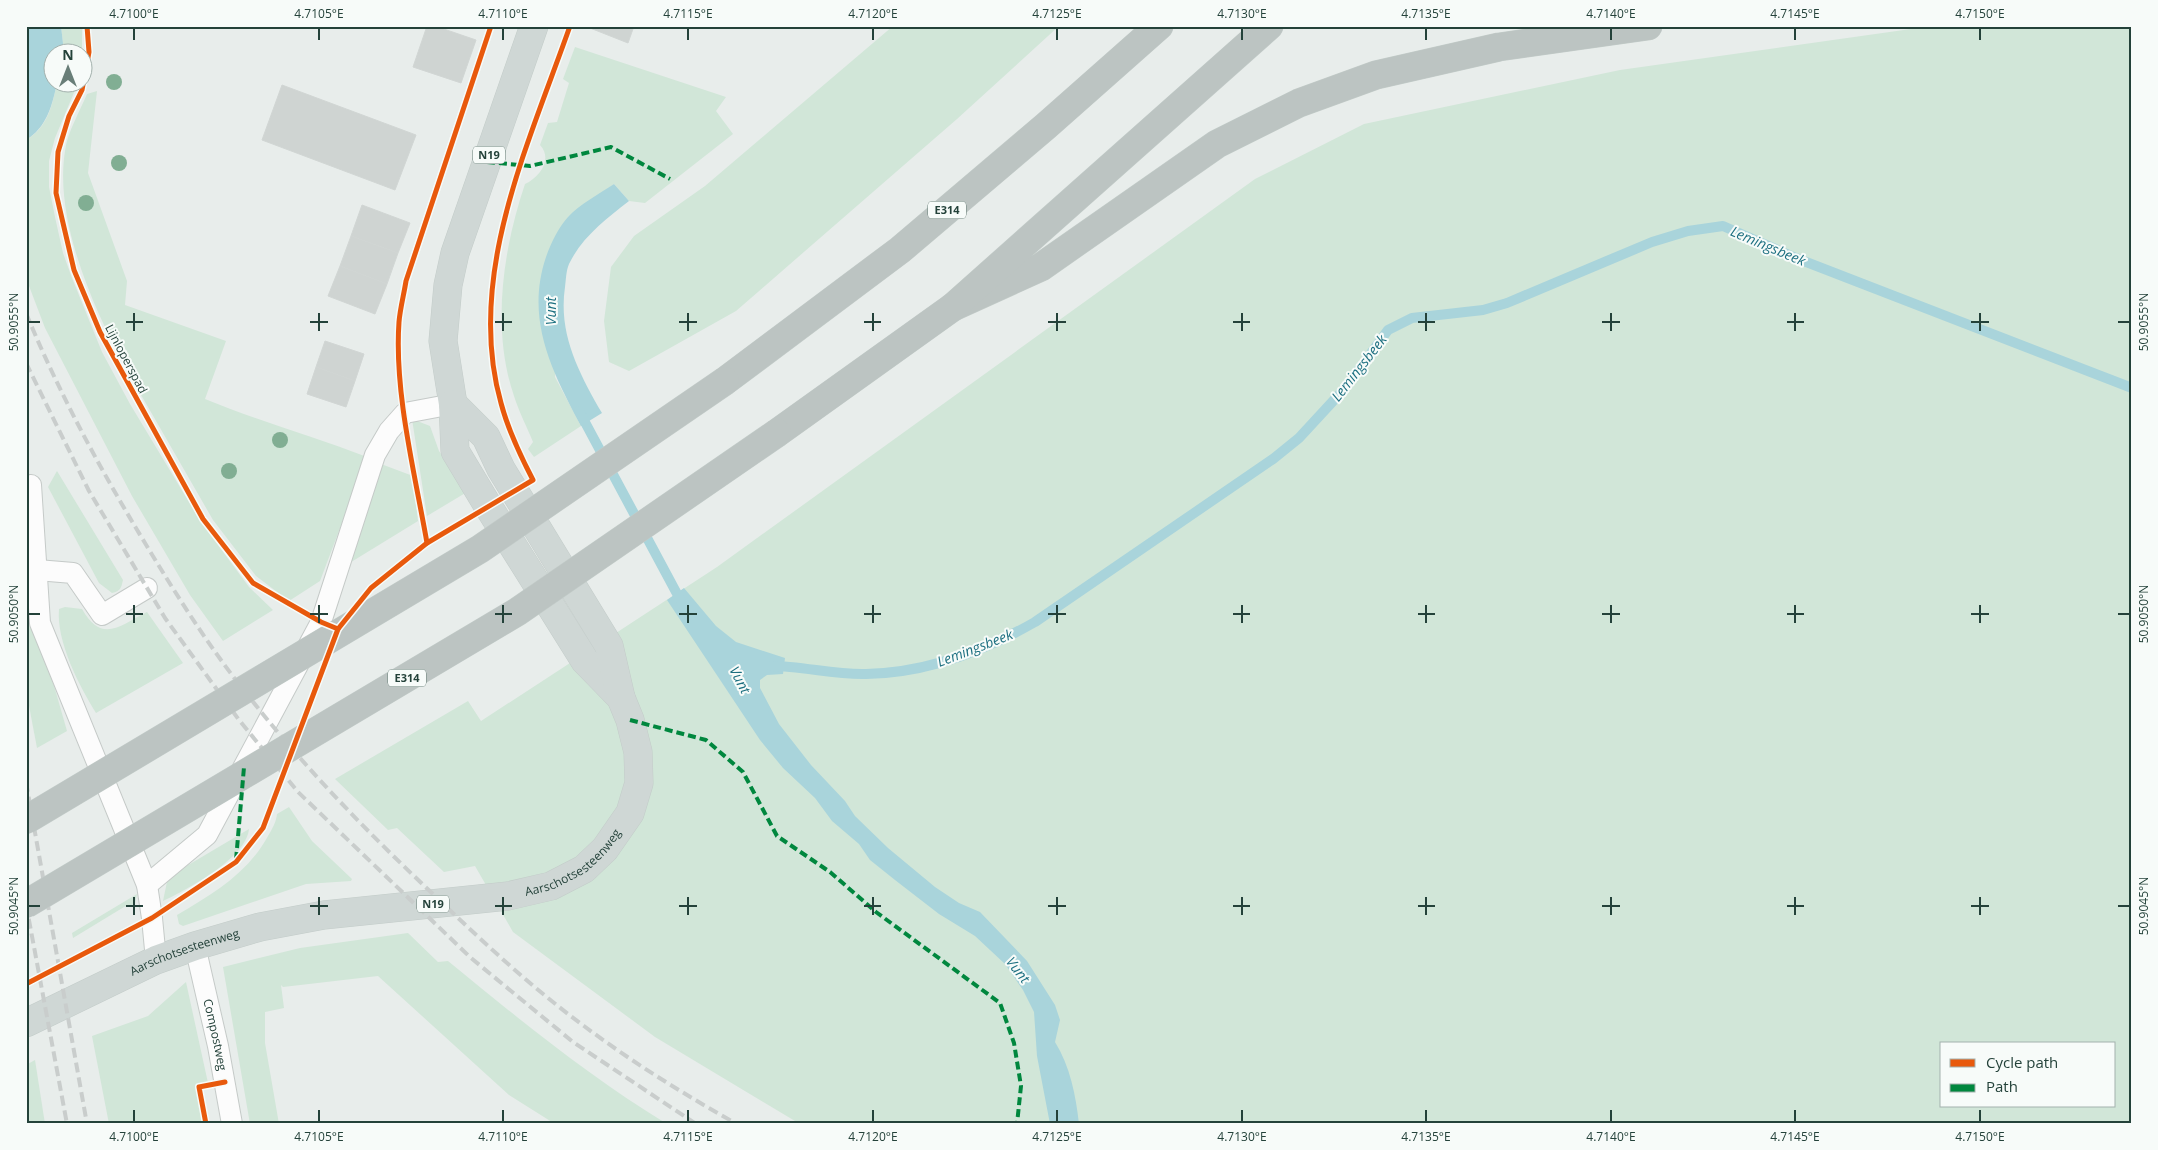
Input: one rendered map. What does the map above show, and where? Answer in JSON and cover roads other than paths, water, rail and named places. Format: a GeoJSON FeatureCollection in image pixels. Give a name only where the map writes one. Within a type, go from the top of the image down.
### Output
{"type":"FeatureCollection","features":[{"type":"Feature","properties":{"kind":"highway","name":"E314"},"geometry":{"type":"LineString","coordinates":[[26,820],[480,549],[725,381],[900,250],[1046,126],[1159,26]]}},
{"type":"Feature","properties":{"kind":"highway","name":"E314"},"geometry":{"type":"LineString","coordinates":[[26,904],[517,612],[777,433],[953,307],[1270,26]]}},
{"type":"Feature","properties":{"kind":"highway"},"geometry":{"type":"LineString","coordinates":[[953,307],[1041,267],[1217,144],[1299,103],[1376,75],[1499,47],[1648,26]]}},
{"type":"Feature","properties":{"kind":"main road","name":"N19"},"geometry":{"type":"LineString","coordinates":[[452,404],[443,341],[448,285],[455,253],[534,26]]}},
{"type":"Feature","properties":{"kind":"main road","name":"Aarschotsesteenweg"},"geometry":{"type":"LineString","coordinates":[[26,1023],[156,960],[195,946],[260,927],[324,915],[508,896],[551,886],[584,869],[605,849],[630,813],[639,783],[638,752],[630,720],[621,698],[609,646],[501,469],[486,437],[452,404]]}},
{"type":"Feature","properties":{"kind":"lane"},"geometry":{"type":"LineString","coordinates":[[146,885],[208,835],[321,622],[375,455],[389,431],[405,413],[452,404]]}},
{"type":"Feature","properties":{"kind":"lane"},"geometry":{"type":"LineString","coordinates":[[31,485],[30,527],[36,570],[40,624],[146,885],[152,918],[156,960]]}},
{"type":"Feature","properties":{"kind":"lane"},"geometry":{"type":"LineString","coordinates":[[36,570],[73,573],[102,615],[147,588]]}},
{"type":"Feature","properties":{"kind":"lane","name":"Compostweg"},"geometry":{"type":"LineString","coordinates":[[195,946],[218,1046],[232,1124]]}},
{"type":"Feature","properties":{"kind":"water"},"geometry":{"type":"Polygon","coordinates":[[[26,26],[61,26],[63,42],[42,42],[42,92],[55,92],[53,100],[44,122],[26,140],[26,26]]]}},
{"type":"Feature","properties":{"kind":"water"},"geometry":{"type":"Polygon","coordinates":[[[614,184],[629,201],[603,222],[581,245],[569,264],[566,276],[565,321],[572,353],[602,413],[581,426],[560,385],[545,344],[540,324],[540,280],[550,246],[564,221],[590,199],[614,184]]]}},
{"type":"Feature","properties":{"kind":"water"},"geometry":{"type":"Polygon","coordinates":[[[684,588],[716,626],[736,642],[785,658],[783,674],[767,675],[760,680],[760,688],[779,724],[811,765],[845,801],[855,816],[888,848],[935,887],[959,903],[980,912],[1027,961],[1055,1005],[1060,1020],[1055,1042],[1065,1061],[1072,1082],[1079,1124],[1050,1124],[1037,1056],[1034,1012],[1023,990],[1005,964],[975,936],[939,914],[870,860],[859,844],[832,821],[815,798],[783,768],[760,740],[667,600],[684,588]]]}},
{"type":"Feature","properties":{"kind":"waterway","name":"Lemingsbeek"},"geometry":{"type":"LineString","coordinates":[[771,666],[854,674],[911,670],[975,651],[1016,633],[1035,622],[1273,459],[1299,438],[1347,386],[1388,330],[1412,318],[1483,310],[1507,303],[1652,242],[1688,231],[1723,226],[1796,258],[2132,388]]}},
{"type":"Feature","properties":{"kind":"waterway","name":"Vunt"},"geometry":{"type":"LineString","coordinates":[[579,411],[683,605]]}},
{"type":"Feature","properties":{"kind":"railway"},"geometry":{"type":"LineString","coordinates":[[26,313],[52,372],[81,430],[157,563],[222,661],[293,750],[385,848],[526,980],[564,1011],[640,1065],[678,1090],[737,1124]]}},
{"type":"Feature","properties":{"kind":"railway"},"geometry":{"type":"LineString","coordinates":[[26,363],[89,491],[165,618],[239,720],[298,792],[471,958],[573,1042],[696,1124]]}},
{"type":"Feature","properties":{"kind":"railway"},"geometry":{"type":"LineString","coordinates":[[26,782],[87,1124]]}},
{"type":"Feature","properties":{"kind":"railway"},"geometry":{"type":"LineString","coordinates":[[26,904],[67,1124]]}}]}
